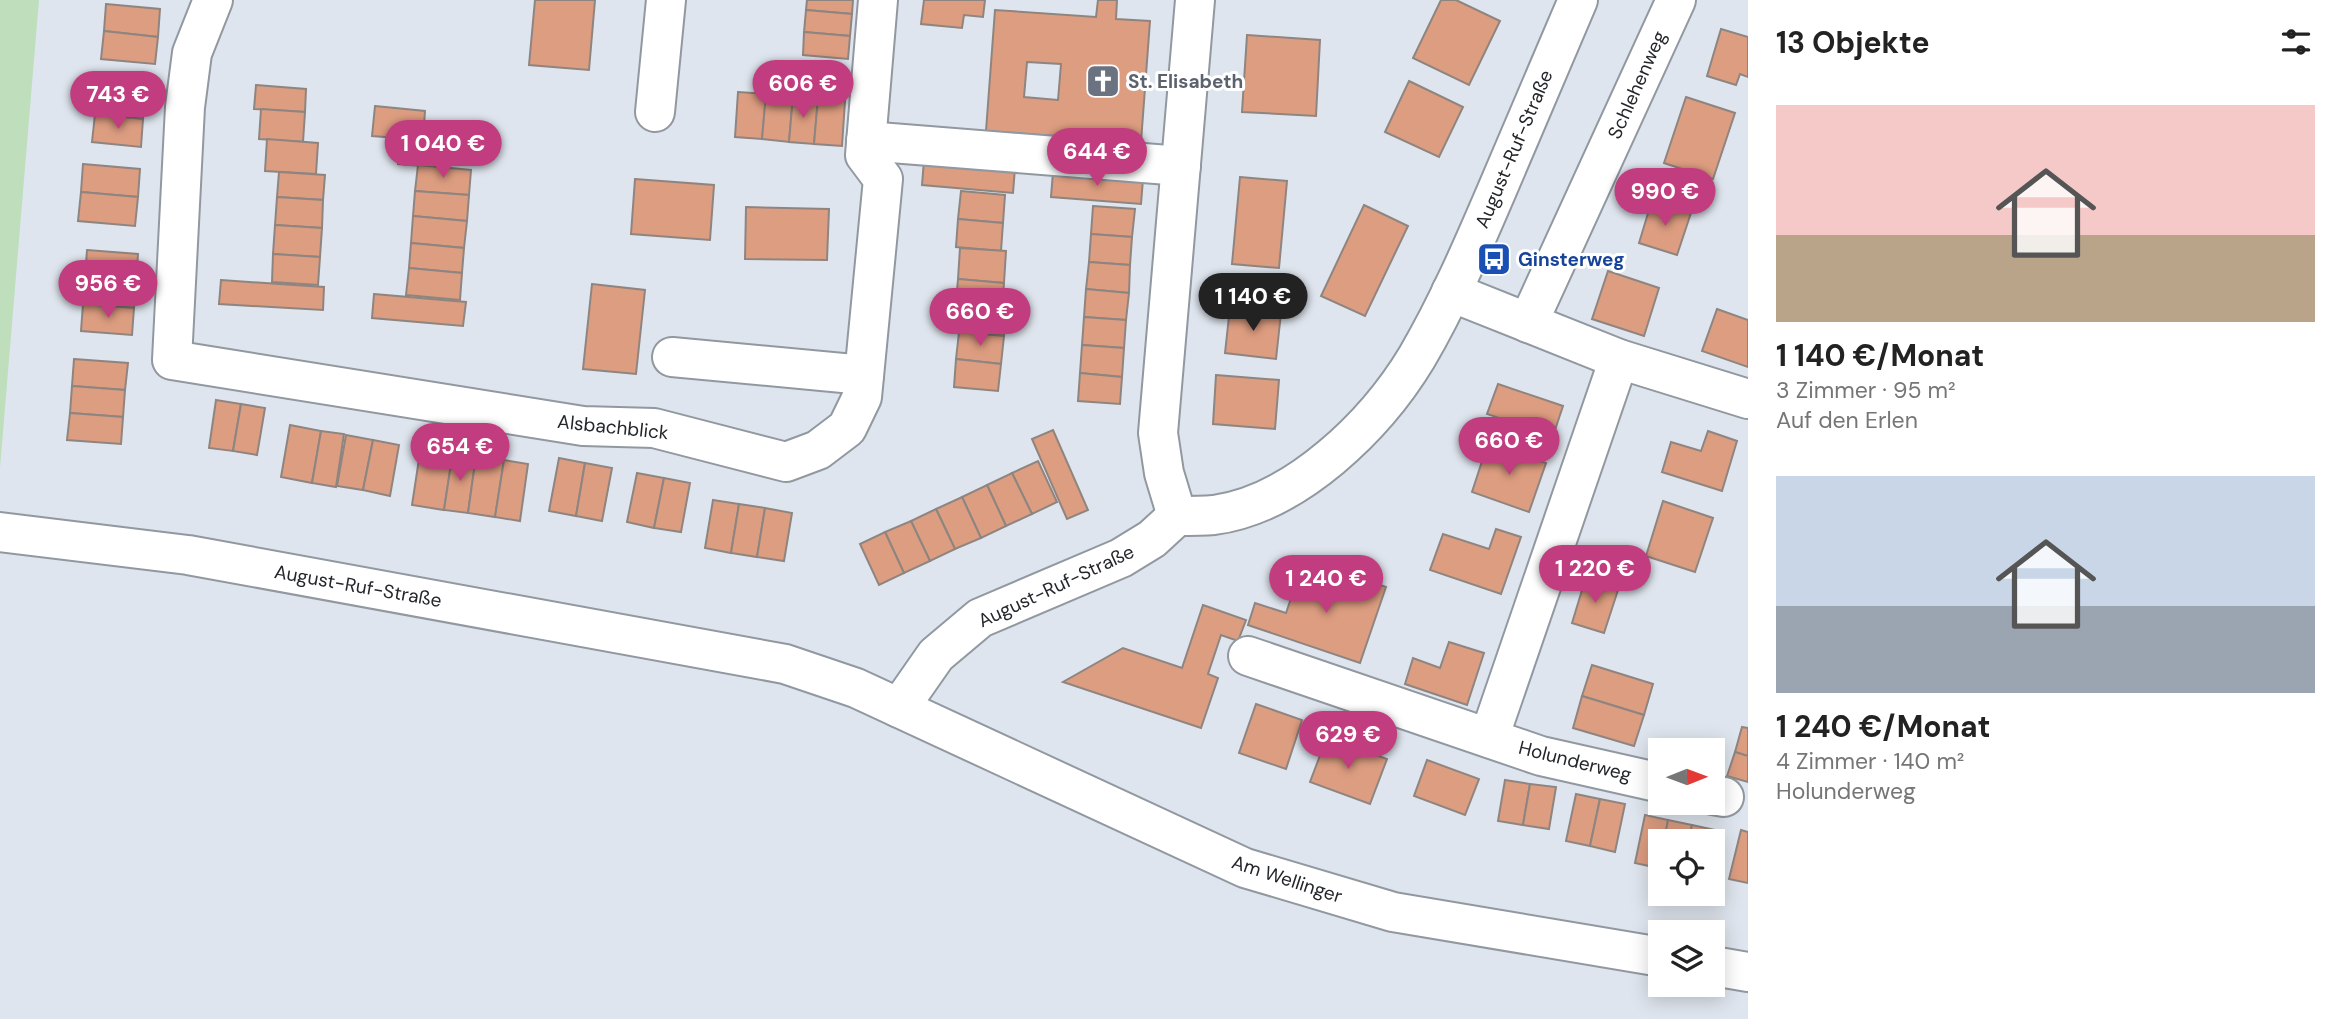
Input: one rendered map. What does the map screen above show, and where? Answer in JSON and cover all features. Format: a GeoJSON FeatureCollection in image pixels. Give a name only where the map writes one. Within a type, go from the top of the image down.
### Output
{"type":"FeatureCollection","features":[{"type":"Feature","properties":{"kind":"street","name":"Alsbachblick"},"geometry":{"type":"LineString","coordinates":[[214,0],[192,53],[185,107],[172,360],[583,426],[654,428],[786,462],[818,450],[846,428],[862,397],[883,179],[865,155],[878,0]]}},
{"type":"Feature","properties":{"kind":"street"},"geometry":{"type":"LineString","coordinates":[[655,112],[666,0]]}},
{"type":"Feature","properties":{"kind":"street"},"geometry":{"type":"LineString","coordinates":[[1177,516],[1164,473],[1158,433],[1195,0]]}},
{"type":"Feature","properties":{"kind":"street","name":"August-Ruf-Straße"},"geometry":{"type":"LineString","coordinates":[[0,532],[188,555],[785,664],[856,688],[899,708],[936,654],[980,618],[1121,558],[1152,539],[1177,516],[1215,515],[1263,501],[1307,477],[1350,440],[1392,393],[1416,358],[1451,292],[1578,0]]}},
{"type":"Feature","properties":{"kind":"street","name":"Schlehenweg"},"geometry":{"type":"LineString","coordinates":[[1528,323],[1676,0]]}},
{"type":"Feature","properties":{"kind":"street"},"geometry":{"type":"LineString","coordinates":[[866,141],[1181,166]]}},
{"type":"Feature","properties":{"kind":"street"},"geometry":{"type":"LineString","coordinates":[[1451,292],[1619,359],[1748,399]]}},
{"type":"Feature","properties":{"kind":"street"},"geometry":{"type":"LineString","coordinates":[[672,357],[864,375]]}},
{"type":"Feature","properties":{"kind":"street"},"geometry":{"type":"LineString","coordinates":[[1489,738],[1619,359]]}},
{"type":"Feature","properties":{"kind":"street","name":"Holunderweg"},"geometry":{"type":"LineString","coordinates":[[1248,656],[1541,756],[1648,780]]}},
{"type":"Feature","properties":{"kind":"street","name":"Am Wellinger"},"geometry":{"type":"LineString","coordinates":[[899,708],[1245,867],[1393,912],[1648,955]]}},
{"type":"Feature","properties":{"kind":"street"},"geometry":{"type":"LineString","coordinates":[[1725,968],[1748,972]]}},
{"type":"Feature","properties":{"kind":"green space"},"geometry":{"type":"Polygon","coordinates":[[[0,0],[39,0],[0,468],[0,0]]]}},
{"type":"Feature","properties":{"kind":"building"},"geometry":{"type":"Polygon","coordinates":[[[535,0],[595,0],[589,70],[529,65],[535,0]]]}},
{"type":"Feature","properties":{"kind":"building"},"geometry":{"type":"Polygon","coordinates":[[[807,0],[853,0],[852,14],[806,10],[807,0]]]}},
{"type":"Feature","properties":{"kind":"building"},"geometry":{"type":"Polygon","coordinates":[[[924,0],[985,0],[983,17],[964,15],[962,28],[921,24],[924,0]]]}},
{"type":"Feature","properties":{"kind":"building","name":"St. Elisabeth"},"geometry":{"type":"Polygon","coordinates":[[[1098,0],[1117,0],[1116,19],[1150,21],[1141,142],[986,131],[995,10],[1096,17],[1098,0]],[[1027,62],[1024,97],[1058,100],[1061,64],[1027,62]]]}},
{"type":"Feature","properties":{"kind":"building"},"geometry":{"type":"Polygon","coordinates":[[[1441,0],[1456,0],[1500,21],[1469,85],[1413,58],[1441,0]]]}},
{"type":"Feature","properties":{"kind":"building"},"geometry":{"type":"Polygon","coordinates":[[[106,4],[160,9],[158,37],[104,31],[106,4]]]}},
{"type":"Feature","properties":{"kind":"building"},"geometry":{"type":"Polygon","coordinates":[[[806,10],[852,14],[850,36],[804,32],[806,10]]]}},
{"type":"Feature","properties":{"kind":"building"},"geometry":{"type":"Polygon","coordinates":[[[1721,29],[1748,37],[1748,77],[1740,74],[1736,85],[1707,76],[1721,29]]]}},
{"type":"Feature","properties":{"kind":"building"},"geometry":{"type":"Polygon","coordinates":[[[104,31],[158,37],[155,64],[101,59],[104,31]]]}},
{"type":"Feature","properties":{"kind":"building"},"geometry":{"type":"Polygon","coordinates":[[[804,32],[850,36],[848,59],[803,55],[804,32]]]}},
{"type":"Feature","properties":{"kind":"building"},"geometry":{"type":"Polygon","coordinates":[[[1247,35],[1320,40],[1316,116],[1242,112],[1247,35]]]}},
{"type":"Feature","properties":{"kind":"building"},"geometry":{"type":"Polygon","coordinates":[[[1409,81],[1463,107],[1439,157],[1385,132],[1409,81]]]}},
{"type":"Feature","properties":{"kind":"building"},"geometry":{"type":"Polygon","coordinates":[[[256,85],[306,89],[305,112],[254,109],[256,85]]]}},
{"type":"Feature","properties":{"kind":"building"},"geometry":{"type":"Polygon","coordinates":[[[97,86],[146,90],[143,119],[95,114],[97,86]]]}},
{"type":"Feature","properties":{"kind":"building"},"geometry":{"type":"Polygon","coordinates":[[[738,92],[766,94],[762,139],[735,137],[738,92]]]}},
{"type":"Feature","properties":{"kind":"building"},"geometry":{"type":"Polygon","coordinates":[[[766,94],[793,96],[789,142],[762,139],[766,94]]]}},
{"type":"Feature","properties":{"kind":"building"},"geometry":{"type":"Polygon","coordinates":[[[793,96],[818,98],[814,144],[789,142],[793,96]]]}},
{"type":"Feature","properties":{"kind":"building"},"geometry":{"type":"Polygon","coordinates":[[[1686,97],[1735,113],[1713,179],[1664,163],[1686,97]]]}},
{"type":"Feature","properties":{"kind":"building"},"geometry":{"type":"Polygon","coordinates":[[[818,98],[845,101],[842,146],[814,144],[818,98]]]}},
{"type":"Feature","properties":{"kind":"building"},"geometry":{"type":"Polygon","coordinates":[[[375,106],[425,111],[423,140],[372,136],[375,106]]]}},
{"type":"Feature","properties":{"kind":"building"},"geometry":{"type":"Polygon","coordinates":[[[261,109],[305,112],[303,142],[259,139],[261,109]]]}},
{"type":"Feature","properties":{"kind":"building"},"geometry":{"type":"Polygon","coordinates":[[[95,114],[143,119],[141,147],[92,142],[95,114]]]}},
{"type":"Feature","properties":{"kind":"building"},"geometry":{"type":"Polygon","coordinates":[[[267,139],[318,143],[316,174],[265,171],[267,139]]]}},
{"type":"Feature","properties":{"kind":"building"},"geometry":{"type":"Polygon","coordinates":[[[400,139],[451,143],[449,168],[398,164],[400,139]]]}},
{"type":"Feature","properties":{"kind":"building"},"geometry":{"type":"Polygon","coordinates":[[[924,160],[1015,168],[1013,193],[922,185],[924,160]]]}},
{"type":"Feature","properties":{"kind":"building"},"geometry":{"type":"Polygon","coordinates":[[[83,164],[140,169],[138,197],[81,192],[83,164]]]}},
{"type":"Feature","properties":{"kind":"building"},"geometry":{"type":"Polygon","coordinates":[[[418,165],[471,170],[469,195],[415,191],[418,165]]]}},
{"type":"Feature","properties":{"kind":"building"},"geometry":{"type":"Polygon","coordinates":[[[279,172],[325,175],[323,200],[277,197],[279,172]]]}},
{"type":"Feature","properties":{"kind":"building"},"geometry":{"type":"Polygon","coordinates":[[[1053,172],[1143,179],[1141,204],[1051,197],[1053,172]]]}},
{"type":"Feature","properties":{"kind":"building"},"geometry":{"type":"Polygon","coordinates":[[[1240,177],[1287,181],[1279,268],[1232,264],[1240,177]]]}},
{"type":"Feature","properties":{"kind":"building"},"geometry":{"type":"Polygon","coordinates":[[[635,179],[714,185],[710,240],[631,234],[635,179]]]}},
{"type":"Feature","properties":{"kind":"building"},"geometry":{"type":"Polygon","coordinates":[[[415,191],[469,195],[467,221],[413,216],[415,191]]]}},
{"type":"Feature","properties":{"kind":"building"},"geometry":{"type":"Polygon","coordinates":[[[961,191],[1005,195],[1003,223],[958,219],[961,191]]]}},
{"type":"Feature","properties":{"kind":"building"},"geometry":{"type":"Polygon","coordinates":[[[81,192],[138,197],[135,226],[78,221],[81,192]]]}},
{"type":"Feature","properties":{"kind":"building"},"geometry":{"type":"Polygon","coordinates":[[[277,197],[323,200],[322,228],[275,225],[277,197]]]}},
{"type":"Feature","properties":{"kind":"building"},"geometry":{"type":"Polygon","coordinates":[[[1652,200],[1691,213],[1677,255],[1639,243],[1652,200]]]}},
{"type":"Feature","properties":{"kind":"building"},"geometry":{"type":"Polygon","coordinates":[[[1364,205],[1408,226],[1365,316],[1321,296],[1364,205]]]}},
{"type":"Feature","properties":{"kind":"building"},"geometry":{"type":"Polygon","coordinates":[[[1093,206],[1135,209],[1132,237],[1091,234],[1093,206]]]}},
{"type":"Feature","properties":{"kind":"building"},"geometry":{"type":"Polygon","coordinates":[[[746,207],[829,209],[827,260],[745,259],[746,207]]]}},
{"type":"Feature","properties":{"kind":"building"},"geometry":{"type":"Polygon","coordinates":[[[413,216],[467,221],[464,248],[411,243],[413,216]]]}},
{"type":"Feature","properties":{"kind":"building"},"geometry":{"type":"Polygon","coordinates":[[[958,219],[1003,223],[1001,251],[956,247],[958,219]]]}},
{"type":"Feature","properties":{"kind":"building"},"geometry":{"type":"Polygon","coordinates":[[[275,225],[322,228],[320,257],[273,254],[275,225]]]}},
{"type":"Feature","properties":{"kind":"building"},"geometry":{"type":"Polygon","coordinates":[[[1091,234],[1132,237],[1130,265],[1089,262],[1091,234]]]}},
{"type":"Feature","properties":{"kind":"building"},"geometry":{"type":"Polygon","coordinates":[[[411,243],[464,248],[462,273],[409,268],[411,243]]]}},
{"type":"Feature","properties":{"kind":"building"},"geometry":{"type":"Polygon","coordinates":[[[960,248],[1006,251],[1004,283],[958,279],[960,248]]]}},
{"type":"Feature","properties":{"kind":"building"},"geometry":{"type":"Polygon","coordinates":[[[87,250],[138,254],[136,281],[85,278],[87,250]]]}},
{"type":"Feature","properties":{"kind":"building"},"geometry":{"type":"Polygon","coordinates":[[[273,254],[320,257],[318,285],[272,282],[273,254]]]}},
{"type":"Feature","properties":{"kind":"building"},"geometry":{"type":"Polygon","coordinates":[[[1089,262],[1130,265],[1129,293],[1086,289],[1089,262]]]}},
{"type":"Feature","properties":{"kind":"building"},"geometry":{"type":"Polygon","coordinates":[[[409,268],[462,273],[460,300],[406,295],[409,268]]]}},
{"type":"Feature","properties":{"kind":"building"},"geometry":{"type":"Polygon","coordinates":[[[1608,271],[1659,288],[1644,336],[1592,319],[1608,271]]]}},
{"type":"Feature","properties":{"kind":"building"},"geometry":{"type":"Polygon","coordinates":[[[85,278],[136,281],[134,308],[83,304],[85,278]]]}},
{"type":"Feature","properties":{"kind":"building"},"geometry":{"type":"Polygon","coordinates":[[[958,279],[1004,283],[1002,307],[956,303],[958,279]]]}},
{"type":"Feature","properties":{"kind":"building"},"geometry":{"type":"Polygon","coordinates":[[[221,280],[324,287],[323,310],[219,304],[221,280]]]}},
{"type":"Feature","properties":{"kind":"building"},"geometry":{"type":"Polygon","coordinates":[[[592,284],[645,290],[636,374],[583,369],[592,284]]]}},
{"type":"Feature","properties":{"kind":"building"},"geometry":{"type":"Polygon","coordinates":[[[1086,289],[1129,293],[1126,320],[1084,317],[1086,289]]]}},
{"type":"Feature","properties":{"kind":"building"},"geometry":{"type":"Polygon","coordinates":[[[374,294],[466,302],[463,326],[372,318],[374,294]]]}},
{"type":"Feature","properties":{"kind":"building"},"geometry":{"type":"Polygon","coordinates":[[[83,304],[134,308],[132,335],[81,331],[83,304]]]}},
{"type":"Feature","properties":{"kind":"building"},"geometry":{"type":"Polygon","coordinates":[[[961,304],[1006,308],[1004,336],[959,332],[961,304]]]}},
{"type":"Feature","properties":{"kind":"building"},"geometry":{"type":"Polygon","coordinates":[[[1230,307],[1281,313],[1276,359],[1225,353],[1230,307]]]}},
{"type":"Feature","properties":{"kind":"building"},"geometry":{"type":"Polygon","coordinates":[[[1717,309],[1748,320],[1748,367],[1702,351],[1717,309]]]}},
{"type":"Feature","properties":{"kind":"building"},"geometry":{"type":"Polygon","coordinates":[[[1084,317],[1126,320],[1124,348],[1082,345],[1084,317]]]}},
{"type":"Feature","properties":{"kind":"building"},"geometry":{"type":"Polygon","coordinates":[[[959,332],[1004,336],[1001,364],[956,359],[959,332]]]}},
{"type":"Feature","properties":{"kind":"building"},"geometry":{"type":"Polygon","coordinates":[[[1082,345],[1124,348],[1122,377],[1080,373],[1082,345]]]}},
{"type":"Feature","properties":{"kind":"building"},"geometry":{"type":"Polygon","coordinates":[[[74,359],[128,363],[125,390],[72,386],[74,359]]]}},
{"type":"Feature","properties":{"kind":"building"},"geometry":{"type":"Polygon","coordinates":[[[956,359],[1001,364],[998,391],[954,387],[956,359]]]}},
{"type":"Feature","properties":{"kind":"building"},"geometry":{"type":"Polygon","coordinates":[[[1080,373],[1122,377],[1120,404],[1078,401],[1080,373]]]}},
{"type":"Feature","properties":{"kind":"building"},"geometry":{"type":"Polygon","coordinates":[[[1216,375],[1279,380],[1275,429],[1213,424],[1216,375]]]}},
{"type":"Feature","properties":{"kind":"building"},"geometry":{"type":"Polygon","coordinates":[[[1498,384],[1563,406],[1553,436],[1487,414],[1498,384]]]}},
{"type":"Feature","properties":{"kind":"building"},"geometry":{"type":"Polygon","coordinates":[[[72,386],[125,390],[123,417],[70,413],[72,386]]]}},
{"type":"Feature","properties":{"kind":"building"},"geometry":{"type":"Polygon","coordinates":[[[216,400],[241,404],[233,451],[209,448],[216,400]]]}},
{"type":"Feature","properties":{"kind":"building"},"geometry":{"type":"Polygon","coordinates":[[[241,404],[265,408],[257,455],[233,451],[241,404]]]}},
{"type":"Feature","properties":{"kind":"building"},"geometry":{"type":"Polygon","coordinates":[[[70,413],[123,417],[121,444],[67,440],[70,413]]]}},
{"type":"Feature","properties":{"kind":"building"},"geometry":{"type":"Polygon","coordinates":[[[290,425],[321,431],[312,483],[281,477],[290,425]]]}},
{"type":"Feature","properties":{"kind":"building"},"geometry":{"type":"Polygon","coordinates":[[[1053,430],[1088,510],[1067,519],[1032,439],[1053,430]]]}},
{"type":"Feature","properties":{"kind":"building"},"geometry":{"type":"Polygon","coordinates":[[[321,431],[344,434],[336,487],[312,483],[321,431]]]}},
{"type":"Feature","properties":{"kind":"building"},"geometry":{"type":"Polygon","coordinates":[[[1708,431],[1737,441],[1722,491],[1662,472],[1671,442],[1701,451],[1708,431]]]}},
{"type":"Feature","properties":{"kind":"building"},"geometry":{"type":"Polygon","coordinates":[[[346,435],[373,440],[363,490],[337,486],[346,435]]]}},
{"type":"Feature","properties":{"kind":"building"},"geometry":{"type":"Polygon","coordinates":[[[373,440],[399,445],[390,496],[363,490],[373,440]]]}},
{"type":"Feature","properties":{"kind":"building"},"geometry":{"type":"Polygon","coordinates":[[[1488,443],[1546,463],[1529,512],[1472,492],[1488,443]]]}},
{"type":"Feature","properties":{"kind":"building"},"geometry":{"type":"Polygon","coordinates":[[[421,446],[453,451],[444,510],[412,505],[421,446]]]}},
{"type":"Feature","properties":{"kind":"building"},"geometry":{"type":"Polygon","coordinates":[[[453,451],[476,456],[468,513],[444,510],[453,451]]]}},
{"type":"Feature","properties":{"kind":"building"},"geometry":{"type":"Polygon","coordinates":[[[476,456],[504,460],[495,517],[468,513],[476,456]]]}},
{"type":"Feature","properties":{"kind":"building"},"geometry":{"type":"Polygon","coordinates":[[[559,458],[585,463],[576,516],[549,511],[559,458]]]}},
{"type":"Feature","properties":{"kind":"building"},"geometry":{"type":"Polygon","coordinates":[[[504,460],[528,464],[520,521],[495,517],[504,460]]]}},
{"type":"Feature","properties":{"kind":"building"},"geometry":{"type":"Polygon","coordinates":[[[1038,461],[1057,502],[1032,514],[1012,473],[1038,461]]]}},
{"type":"Feature","properties":{"kind":"building"},"geometry":{"type":"Polygon","coordinates":[[[585,463],[612,468],[602,521],[576,516],[585,463]]]}},
{"type":"Feature","properties":{"kind":"building"},"geometry":{"type":"Polygon","coordinates":[[[637,473],[664,478],[654,528],[627,522],[637,473]]]}},
{"type":"Feature","properties":{"kind":"building"},"geometry":{"type":"Polygon","coordinates":[[[1012,473],[1032,514],[1006,526],[987,485],[1012,473]]]}},
{"type":"Feature","properties":{"kind":"building"},"geometry":{"type":"Polygon","coordinates":[[[664,478],[690,483],[681,532],[654,528],[664,478]]]}},
{"type":"Feature","properties":{"kind":"building"},"geometry":{"type":"Polygon","coordinates":[[[987,485],[1006,526],[981,538],[962,497],[987,485]]]}},
{"type":"Feature","properties":{"kind":"building"},"geometry":{"type":"Polygon","coordinates":[[[962,497],[981,538],[955,549],[936,509],[962,497]]]}},
{"type":"Feature","properties":{"kind":"building"},"geometry":{"type":"Polygon","coordinates":[[[713,500],[739,504],[731,553],[705,548],[713,500]]]}},
{"type":"Feature","properties":{"kind":"building"},"geometry":{"type":"Polygon","coordinates":[[[1663,501],[1713,518],[1695,572],[1646,556],[1663,501]]]}},
{"type":"Feature","properties":{"kind":"building"},"geometry":{"type":"Polygon","coordinates":[[[739,504],[765,508],[757,557],[731,553],[739,504]]]}},
{"type":"Feature","properties":{"kind":"building"},"geometry":{"type":"Polygon","coordinates":[[[765,508],[792,513],[784,561],[757,557],[765,508]]]}},
{"type":"Feature","properties":{"kind":"building"},"geometry":{"type":"Polygon","coordinates":[[[936,509],[955,549],[930,561],[911,521],[936,509]]]}},
{"type":"Feature","properties":{"kind":"building"},"geometry":{"type":"Polygon","coordinates":[[[911,521],[930,561],[904,573],[885,532],[911,521]]]}},
{"type":"Feature","properties":{"kind":"building"},"geometry":{"type":"Polygon","coordinates":[[[1496,529],[1521,537],[1501,594],[1430,570],[1443,534],[1489,549],[1496,529]]]}},
{"type":"Feature","properties":{"kind":"building"},"geometry":{"type":"Polygon","coordinates":[[[885,532],[904,573],[879,585],[860,544],[885,532]]]}},
{"type":"Feature","properties":{"kind":"building"},"geometry":{"type":"Polygon","coordinates":[[[1301,569],[1344,584],[1347,574],[1386,587],[1360,663],[1248,625],[1255,603],[1286,613],[1301,569]]]}},
{"type":"Feature","properties":{"kind":"building"},"geometry":{"type":"Polygon","coordinates":[[[1586,577],[1619,587],[1604,633],[1572,623],[1586,577]]]}},
{"type":"Feature","properties":{"kind":"building"},"geometry":{"type":"Polygon","coordinates":[[[1203,605],[1246,620],[1238,641],[1221,635],[1208,674],[1218,678],[1201,728],[1063,682],[1123,648],[1182,668],[1203,605]]]}},
{"type":"Feature","properties":{"kind":"building"},"geometry":{"type":"Polygon","coordinates":[[[1449,642],[1484,653],[1467,705],[1405,684],[1413,658],[1440,668],[1449,642]]]}},
{"type":"Feature","properties":{"kind":"building"},"geometry":{"type":"Polygon","coordinates":[[[1592,665],[1653,684],[1644,715],[1582,696],[1592,665]]]}},
{"type":"Feature","properties":{"kind":"building"},"geometry":{"type":"Polygon","coordinates":[[[1582,696],[1644,715],[1634,746],[1573,728],[1582,696]]]}},
{"type":"Feature","properties":{"kind":"building"},"geometry":{"type":"Polygon","coordinates":[[[1256,704],[1302,720],[1286,769],[1239,753],[1256,704]]]}},
{"type":"Feature","properties":{"kind":"building"},"geometry":{"type":"Polygon","coordinates":[[[1742,727],[1748,728],[1748,756],[1735,752],[1742,727]]]}},
{"type":"Feature","properties":{"kind":"building"},"geometry":{"type":"Polygon","coordinates":[[[1327,737],[1387,759],[1370,804],[1310,782],[1327,737]]]}},
{"type":"Feature","properties":{"kind":"building"},"geometry":{"type":"Polygon","coordinates":[[[1735,752],[1748,756],[1748,782],[1727,776],[1735,752]]]}},
{"type":"Feature","properties":{"kind":"building"},"geometry":{"type":"Polygon","coordinates":[[[1427,760],[1479,779],[1465,815],[1414,796],[1427,760]]]}},
{"type":"Feature","properties":{"kind":"building"},"geometry":{"type":"Polygon","coordinates":[[[1505,780],[1530,784],[1523,825],[1498,821],[1505,780]]]}},
{"type":"Feature","properties":{"kind":"building"},"geometry":{"type":"Polygon","coordinates":[[[1530,784],[1556,787],[1549,829],[1523,825],[1530,784]]]}},
{"type":"Feature","properties":{"kind":"building"},"geometry":{"type":"Polygon","coordinates":[[[1576,794],[1600,799],[1590,846],[1566,841],[1576,794]]]}},
{"type":"Feature","properties":{"kind":"building"},"geometry":{"type":"Polygon","coordinates":[[[1600,799],[1625,804],[1615,852],[1590,846],[1600,799]]]}},
{"type":"Feature","properties":{"kind":"building"},"geometry":{"type":"Polygon","coordinates":[[[1645,815],[1668,820],[1666,829],[1648,829],[1648,866],[1635,863],[1645,815]]]}},
{"type":"Feature","properties":{"kind":"building"},"geometry":{"type":"Polygon","coordinates":[[[1668,820],[1692,825],[1691,829],[1666,829],[1668,820]]]}},
{"type":"Feature","properties":{"kind":"building"},"geometry":{"type":"Polygon","coordinates":[[[1692,825],[1710,829],[1691,829],[1692,825]]]}},
{"type":"Feature","properties":{"kind":"building"},"geometry":{"type":"Polygon","coordinates":[[[1741,830],[1748,832],[1748,883],[1729,879],[1741,830]]]}},
{"type":"Feature","properties":{"kind":"place","name":"St. Elisabeth"},"geometry":{"type":"Point","coordinates":[1103,81]}},
{"type":"Feature","properties":{"kind":"place","name":"Ginsterweg"},"geometry":{"type":"Point","coordinates":[1494,259]}}]}
